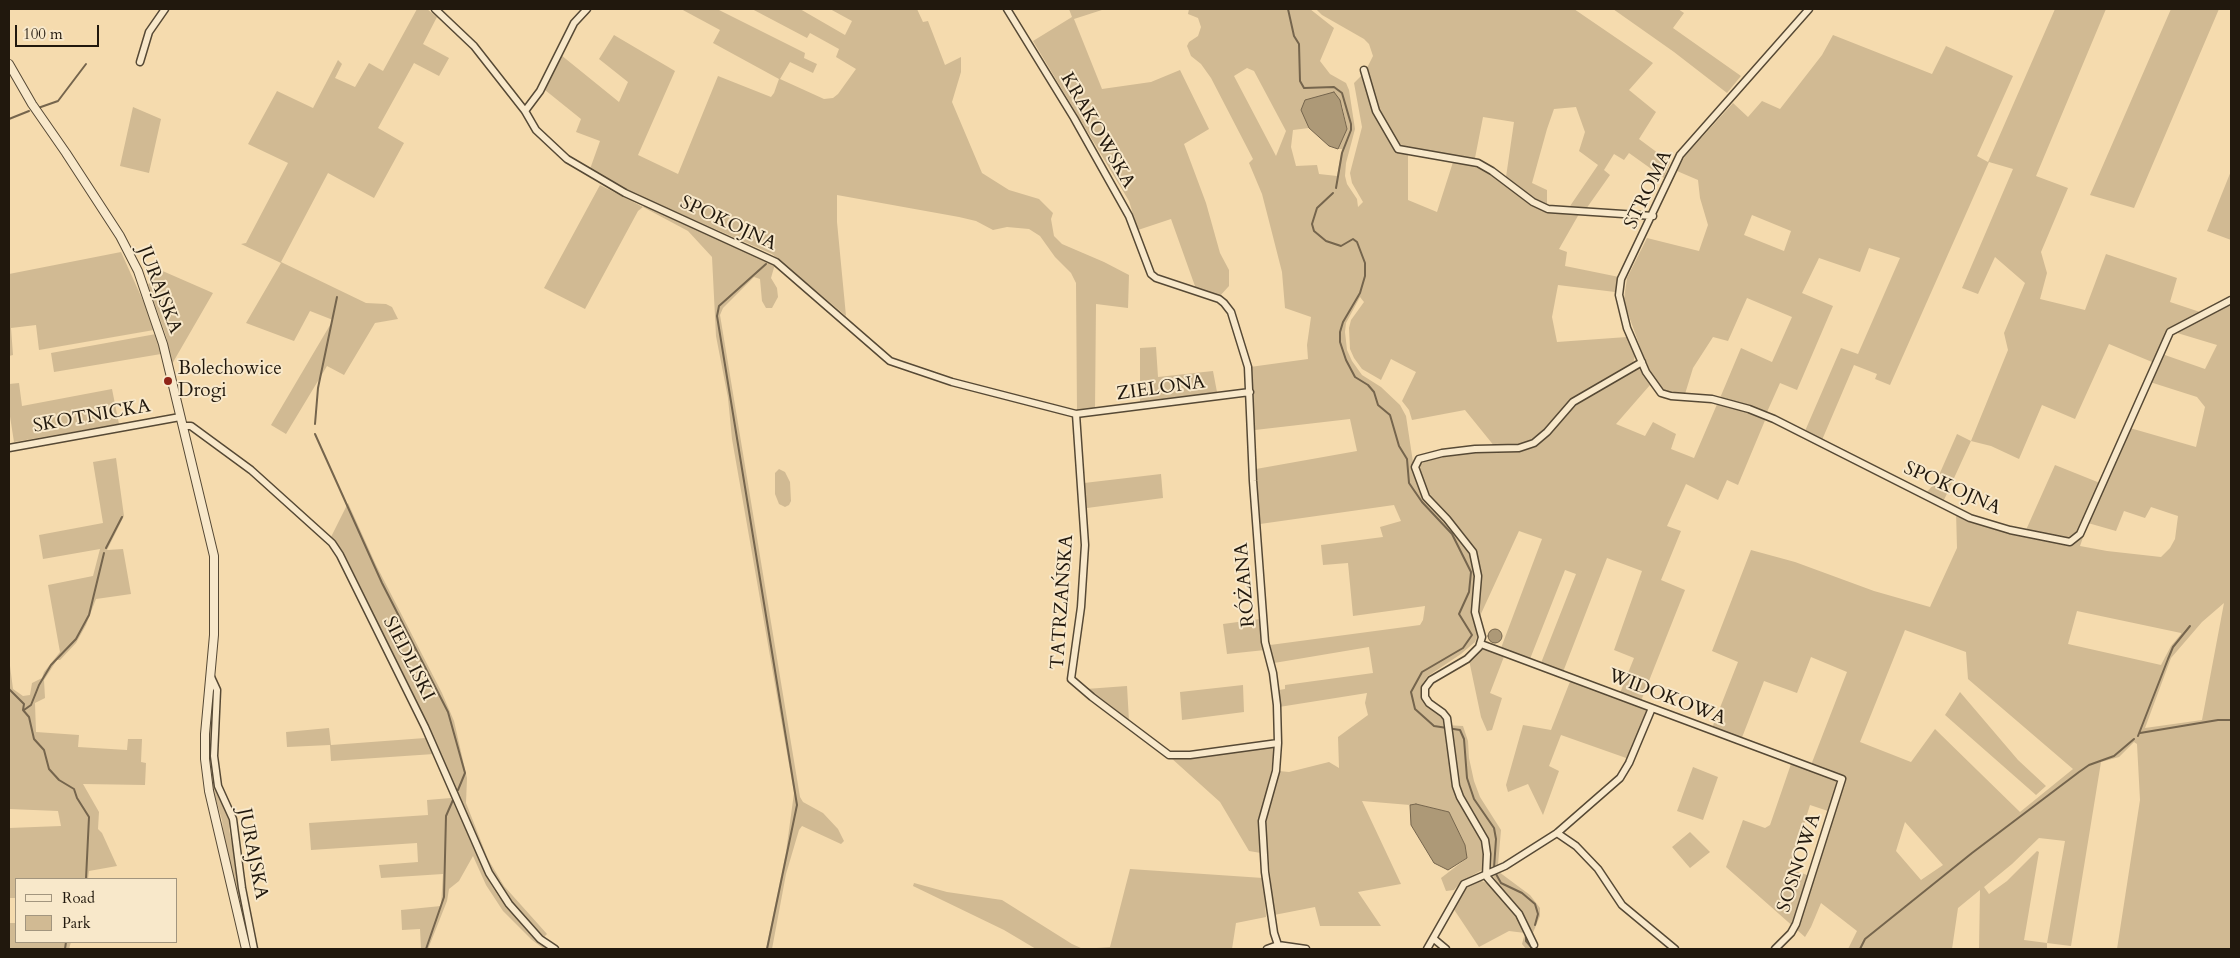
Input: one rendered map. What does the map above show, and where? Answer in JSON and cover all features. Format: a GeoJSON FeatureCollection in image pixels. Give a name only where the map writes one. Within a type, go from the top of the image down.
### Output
{"type":"FeatureCollection","features":[{"type":"Feature","properties":{"kind":"street"},"geometry":{"type":"LineString","coordinates":[[140,62],[149,32],[165,9]]}},
{"type":"Feature","properties":{"kind":"street","name":"SPOKOJNA"},"geometry":{"type":"LineString","coordinates":[[435,9],[474,46],[525,111],[536,130],[567,159],[625,193],[776,262],[890,361],[952,382],[1076,414]]}},
{"type":"Feature","properties":{"kind":"street"},"geometry":{"type":"LineString","coordinates":[[525,111],[540,91],[574,23],[587,9]]}},
{"type":"Feature","properties":{"kind":"street","name":"KRAKOWSKA"},"geometry":{"type":"LineString","coordinates":[[1007,9],[1074,118],[1129,216],[1151,274]]}},
{"type":"Feature","properties":{"kind":"street","name":"STROMA"},"geometry":{"type":"LineString","coordinates":[[1642,362],[1622,311],[1619,295],[1621,279],[1680,155],[1809,9]]}},
{"type":"Feature","properties":{"kind":"street","name":"JURAJSKA"},"geometry":{"type":"LineString","coordinates":[[9,64],[32,104],[100,203],[120,236],[138,271],[160,332],[214,556],[214,636],[205,734],[207,778],[246,949]]}},
{"type":"Feature","properties":{"kind":"street"},"geometry":{"type":"LineString","coordinates":[[1364,70],[1376,111],[1398,149],[1478,163],[1492,171],[1533,202],[1548,209],[1652,216]]}},
{"type":"Feature","properties":{"kind":"street","name":"RÓŻANA"},"geometry":{"type":"LineString","coordinates":[[1151,274],[1156,278],[1219,300],[1224,304],[1231,312],[1248,367],[1253,481],[1265,642],[1273,673],[1278,743],[1276,771],[1262,820],[1265,872],[1274,933],[1278,945]]}},
{"type":"Feature","properties":{"kind":"street","name":"SPOKOJNA"},"geometry":{"type":"LineString","coordinates":[[1642,362],[1655,386],[1666,395],[1712,399],[1750,409],[1774,419],[1970,518],[2010,530],[2070,542],[2080,534],[2170,332],[2231,300]]}},
{"type":"Feature","properties":{"kind":"street"},"geometry":{"type":"LineString","coordinates":[[1534,945],[1519,914],[1486,876],[1485,840],[1458,792],[1447,718],[1429,703],[1425,697],[1427,685],[1444,671],[1467,658],[1481,644],[1481,630],[1475,612],[1478,576],[1473,552],[1447,519],[1426,497],[1418,478],[1416,462],[1419,459],[1442,453],[1519,448],[1534,443],[1547,432],[1573,402],[1642,362]]}},
{"type":"Feature","properties":{"kind":"street","name":"ZIELONA"},"geometry":{"type":"LineString","coordinates":[[1076,414],[1250,392]]}},
{"type":"Feature","properties":{"kind":"street","name":"TATRZAŃSKA"},"geometry":{"type":"LineString","coordinates":[[1076,414],[1085,545],[1081,607],[1072,679],[1092,697],[1170,755],[1190,755],[1278,743]]}},
{"type":"Feature","properties":{"kind":"street","name":"SKOTNICKA"},"geometry":{"type":"LineString","coordinates":[[9,448],[180,417]]}},
{"type":"Feature","properties":{"kind":"street","name":"SIEDLISKI"},"geometry":{"type":"LineString","coordinates":[[183,426],[191,426],[250,470],[314,525],[336,549],[425,727],[489,873],[509,904],[540,939],[555,949]]}},
{"type":"Feature","properties":{"kind":"street","name":"WIDOKOWA"},"geometry":{"type":"LineString","coordinates":[[1481,644],[1842,779]]}},
{"type":"Feature","properties":{"kind":"street","name":"JURAJSKA"},"geometry":{"type":"LineString","coordinates":[[211,677],[217,690],[214,756],[218,786],[232,819],[242,888],[254,949]]}},
{"type":"Feature","properties":{"kind":"street"},"geometry":{"type":"LineString","coordinates":[[1427,949],[1464,884],[1475,878],[1486,876],[1557,833],[1620,778],[1629,764],[1652,708]]}},
{"type":"Feature","properties":{"kind":"street","name":"SOSNOWA"},"geometry":{"type":"LineString","coordinates":[[1775,949],[1791,933],[1796,924],[1842,779]]}},
{"type":"Feature","properties":{"kind":"street"},"geometry":{"type":"LineString","coordinates":[[1557,833],[1576,846],[1598,869],[1622,905],[1675,949]]}},
{"type":"Feature","properties":{"kind":"street"},"geometry":{"type":"LineString","coordinates":[[1434,939],[1446,949]]}},
{"type":"Feature","properties":{"kind":"street"},"geometry":{"type":"LineString","coordinates":[[1267,949],[1278,945],[1306,949]]}},
{"type":"Feature","properties":{"kind":"green space"},"geometry":{"type":"Polygon","coordinates":[[[417,9],[427,9],[437,17],[423,44],[449,58],[439,76],[414,63],[378,128],[404,143],[374,198],[328,173],[281,262],[366,303],[386,304],[392,307],[398,319],[375,323],[344,375],[327,366],[286,434],[271,425],[333,320],[310,311],[294,341],[246,323],[281,263],[241,244],[246,243],[288,163],[248,144],[277,91],[313,108],[338,60],[342,64],[335,78],[355,87],[369,63],[383,71],[417,9]]]}},
{"type":"Feature","properties":{"kind":"green space"},"geometry":{"type":"Polygon","coordinates":[[[681,9],[717,9],[805,53],[804,58],[817,64],[813,73],[790,62],[780,79],[824,99],[833,98],[838,94],[856,69],[836,57],[839,49],[810,33],[807,38],[752,9],[800,9],[845,35],[852,21],[830,9],[917,9],[923,22],[928,21],[945,65],[961,57],[961,72],[952,102],[982,173],[1009,190],[1039,199],[1053,213],[1051,219],[1054,236],[1062,244],[1129,275],[1128,308],[1096,304],[1095,409],[1077,411],[1076,283],[1071,273],[1055,257],[1040,236],[1029,229],[1007,227],[993,230],[976,221],[959,217],[837,195],[837,222],[846,316],[772,254],[624,189],[590,169],[600,141],[576,132],[581,119],[545,90],[561,55],[619,102],[628,82],[599,59],[614,35],[675,71],[638,155],[678,174],[718,76],[771,97],[774,93],[779,79],[713,43],[720,30],[681,9]]]}},
{"type":"Feature","properties":{"kind":"green space"},"geometry":{"type":"Polygon","coordinates":[[[1069,9],[1105,9],[1074,19],[1102,89],[1151,82],[1180,70],[1209,129],[1184,144],[1206,203],[1220,253],[1229,270],[1229,286],[1219,297],[1196,289],[1171,219],[1138,230],[1129,201],[1033,41],[1072,17],[1069,9]]]}},
{"type":"Feature","properties":{"kind":"green space"},"geometry":{"type":"Polygon","coordinates":[[[1189,9],[1310,9],[1334,28],[1320,61],[1330,74],[1346,83],[1349,90],[1355,129],[1346,163],[1345,176],[1347,184],[1357,199],[1358,207],[1363,202],[1352,183],[1350,173],[1362,127],[1354,83],[1365,72],[1373,56],[1369,44],[1364,39],[1322,15],[1316,9],[1574,9],[1653,63],[1629,90],[1656,112],[1639,139],[1670,162],[1664,178],[1629,153],[1624,160],[1614,154],[1604,170],[1610,175],[1586,209],[1568,209],[1598,165],[1579,151],[1585,132],[1576,107],[1554,109],[1547,129],[1532,183],[1547,190],[1547,207],[1506,177],[1514,122],[1483,117],[1475,158],[1472,160],[1408,151],[1408,200],[1437,212],[1453,162],[1480,166],[1546,212],[1579,214],[1559,249],[1567,252],[1565,266],[1619,277],[1615,292],[1558,285],[1552,317],[1557,342],[1627,337],[1635,356],[1633,363],[1619,373],[1636,367],[1642,367],[1650,385],[1616,424],[1645,436],[1653,422],[1676,434],[1671,449],[1694,458],[1718,402],[1766,418],[1738,485],[1727,480],[1718,500],[1686,484],[1667,526],[1681,531],[1661,580],[1685,590],[1641,701],[1620,693],[1634,658],[1614,650],[1642,571],[1607,558],[1563,672],[1541,663],[1576,574],[1565,570],[1530,659],[1501,648],[1542,539],[1519,531],[1480,616],[1478,608],[1481,571],[1473,547],[1462,531],[1433,502],[1424,488],[1419,470],[1420,465],[1429,459],[1535,445],[1550,434],[1546,430],[1533,442],[1520,446],[1495,447],[1465,410],[1412,420],[1409,410],[1402,401],[1416,372],[1391,359],[1381,380],[1362,369],[1350,349],[1349,328],[1351,320],[1364,302],[1360,297],[1346,323],[1347,350],[1362,375],[1381,387],[1400,405],[1406,416],[1416,482],[1424,499],[1458,536],[1469,554],[1474,569],[1479,632],[1475,642],[1461,654],[1428,676],[1423,683],[1422,699],[1427,706],[1442,716],[1445,725],[1463,726],[1468,741],[1469,758],[1474,781],[1480,797],[1501,830],[1498,865],[1482,870],[1462,881],[1454,890],[1446,891],[1441,878],[1467,858],[1465,845],[1449,812],[1416,804],[1362,801],[1401,884],[1358,892],[1381,926],[1320,926],[1315,907],[1274,915],[1265,821],[1279,771],[1289,772],[1329,762],[1339,768],[1338,737],[1368,715],[1365,703],[1367,693],[1279,707],[1279,690],[1285,689],[1285,685],[1373,673],[1369,647],[1274,663],[1270,645],[1420,625],[1423,620],[1425,606],[1353,616],[1348,563],[1323,565],[1321,545],[1383,537],[1380,527],[1401,521],[1394,505],[1260,524],[1256,469],[1357,451],[1350,419],[1255,430],[1250,367],[1308,359],[1307,345],[1311,317],[1285,308],[1282,272],[1262,194],[1249,163],[1253,159],[1211,78],[1201,64],[1191,56],[1187,46],[1189,42],[1198,36],[1201,27],[1198,18],[1188,14],[1189,9]],[[1247,68],[1234,76],[1276,156],[1286,131],[1254,71],[1247,68]],[[1334,92],[1309,128],[1293,130],[1291,147],[1296,166],[1317,165],[1319,174],[1337,176],[1342,149],[1338,149],[1347,128],[1342,105],[1334,92]]]}},
{"type":"Feature","properties":{"kind":"green space"},"geometry":{"type":"Polygon","coordinates":[[[1613,9],[1678,9],[1684,13],[1673,28],[1741,76],[1727,93],[1674,52],[1613,9]]]}},
{"type":"Feature","properties":{"kind":"green space"},"geometry":{"type":"Polygon","coordinates":[[[2055,9],[2106,9],[2036,176],[2068,188],[2041,252],[2047,273],[2040,299],[2085,310],[2106,254],[2177,278],[2170,302],[2200,312],[2167,331],[2152,362],[2109,344],[2075,419],[2042,405],[2019,459],[1991,446],[1971,441],[2008,350],[2004,333],[2025,283],[1995,257],[1978,294],[1962,288],[2013,169],[1989,162],[1890,385],[1875,379],[1877,374],[1854,365],[1822,440],[1805,431],[1841,348],[1858,354],[1900,258],[1869,248],[1860,272],[1819,258],[1802,293],[1833,306],[1797,390],[1780,383],[1767,412],[1720,398],[1741,348],[1772,362],[1792,317],[1747,298],[1728,341],[1713,337],[1693,368],[1685,394],[1663,391],[1656,383],[1643,355],[1626,308],[1624,299],[1627,278],[1647,238],[1699,251],[1708,225],[1700,198],[1698,180],[1677,171],[1685,156],[1733,103],[1748,117],[1762,101],[1780,109],[1822,55],[1833,35],[1932,74],[1946,46],[2013,76],[1977,156],[1988,162],[2055,9]],[[1752,215],[1744,235],[1784,251],[1791,231],[1752,215]]]}},
{"type":"Feature","properties":{"kind":"green space"},"geometry":{"type":"Polygon","coordinates":[[[2171,9],[2219,9],[2134,208],[2090,195],[2171,9]]]}},
{"type":"Feature","properties":{"kind":"green space"},"geometry":{"type":"Polygon","coordinates":[[[133,107],[161,119],[149,173],[120,166],[133,107]]]}},
{"type":"Feature","properties":{"kind":"green space"},"geometry":{"type":"Polygon","coordinates":[[[2231,171],[2231,240],[2207,231],[2231,171]]]}},
{"type":"Feature","properties":{"kind":"green space"},"geometry":{"type":"Polygon","coordinates":[[[600,185],[643,207],[638,211],[585,309],[544,288],[600,185]]]}},
{"type":"Feature","properties":{"kind":"green space"},"geometry":{"type":"Polygon","coordinates":[[[646,205],[703,233],[751,252],[775,264],[771,278],[777,288],[778,297],[772,308],[766,308],[762,301],[760,279],[754,277],[723,308],[720,315],[800,797],[803,802],[823,813],[838,829],[844,841],[841,844],[802,826],[799,830],[786,874],[772,949],[766,949],[786,852],[794,793],[732,439],[728,398],[716,336],[712,257],[688,231],[643,207],[646,205]]]}},
{"type":"Feature","properties":{"kind":"green space"},"geometry":{"type":"Polygon","coordinates":[[[121,252],[154,330],[39,350],[36,325],[11,328],[13,355],[9,356],[9,274],[121,252]]]}},
{"type":"Feature","properties":{"kind":"green space"},"geometry":{"type":"Polygon","coordinates":[[[158,269],[213,293],[172,364],[166,336],[148,285],[158,269]]]}},
{"type":"Feature","properties":{"kind":"green space"},"geometry":{"type":"Polygon","coordinates":[[[2231,302],[2231,949],[2117,949],[2140,800],[2137,744],[2134,742],[2119,757],[2101,762],[2071,946],[2047,943],[2047,949],[1979,949],[1980,890],[1958,908],[1952,949],[1848,949],[1857,931],[1821,903],[1805,937],[1726,867],[1743,820],[1765,828],[1770,825],[1791,764],[1838,782],[1839,785],[1831,812],[1810,805],[1790,869],[1813,877],[1844,780],[1811,765],[1847,672],[1811,657],[1797,693],[1764,681],[1741,740],[1712,728],[1738,662],[1712,651],[1751,550],[1795,562],[1874,591],[1930,607],[1957,548],[1956,511],[1975,523],[2014,534],[2071,544],[2081,536],[2130,428],[2196,447],[2205,407],[2197,397],[2150,382],[2162,354],[2205,369],[2217,345],[2174,332],[2231,302]],[[2151,507],[2145,518],[2124,511],[2116,531],[2088,523],[2080,546],[2161,557],[2170,548],[2175,539],[2178,516],[2151,507]],[[2224,603],[2202,622],[2171,658],[2145,728],[2202,720],[2224,603]],[[2077,611],[2068,644],[2161,665],[2171,646],[2181,633],[2077,611]],[[1905,630],[1860,742],[1911,762],[1935,729],[2020,812],[2073,769],[1968,679],[1966,652],[1905,630]],[[1905,822],[1896,851],[1921,880],[1943,865],[1905,822]],[[2039,838],[1984,887],[1989,894],[2007,881],[2037,851],[2039,852],[2024,940],[2047,943],[2065,841],[2039,838]]]}},
{"type":"Feature","properties":{"kind":"green space"},"geometry":{"type":"Polygon","coordinates":[[[156,334],[161,354],[54,372],[51,353],[156,334]]]}},
{"type":"Feature","properties":{"kind":"green space"},"geometry":{"type":"Polygon","coordinates":[[[1156,347],[1158,377],[1213,371],[1217,392],[1140,403],[1140,348],[1156,347]]]}},
{"type":"Feature","properties":{"kind":"green space"},"geometry":{"type":"Polygon","coordinates":[[[19,383],[22,406],[112,389],[119,424],[14,442],[9,410],[9,384],[19,383]]]}},
{"type":"Feature","properties":{"kind":"green space"},"geometry":{"type":"Polygon","coordinates":[[[1957,434],[1971,441],[1944,500],[1926,493],[1936,482],[1957,434]]]}},
{"type":"Feature","properties":{"kind":"green space"},"geometry":{"type":"Polygon","coordinates":[[[116,458],[124,516],[107,550],[123,549],[131,594],[96,599],[86,625],[76,643],[60,660],[57,660],[44,680],[45,698],[35,703],[36,732],[79,735],[78,747],[127,750],[128,739],[142,739],[141,762],[146,763],[145,785],[83,784],[99,812],[98,829],[102,833],[117,866],[89,871],[88,878],[15,878],[15,898],[9,898],[9,828],[61,826],[58,811],[9,809],[9,658],[13,689],[23,696],[30,695],[32,683],[42,678],[44,672],[60,652],[48,585],[93,576],[100,549],[43,559],[39,535],[103,523],[93,462],[116,458]]]}},
{"type":"Feature","properties":{"kind":"green space"},"geometry":{"type":"Polygon","coordinates":[[[2055,465],[2100,483],[2077,535],[2070,540],[2026,530],[2055,465]]]}},
{"type":"Feature","properties":{"kind":"green space"},"geometry":{"type":"Polygon","coordinates":[[[779,469],[785,472],[790,482],[791,501],[785,507],[779,504],[775,494],[775,473],[779,469]]]}},
{"type":"Feature","properties":{"kind":"green space"},"geometry":{"type":"Polygon","coordinates":[[[1161,474],[1163,498],[1087,508],[1084,483],[1161,474]]]}},
{"type":"Feature","properties":{"kind":"green space"},"geometry":{"type":"Polygon","coordinates":[[[348,503],[376,565],[442,693],[454,721],[467,778],[466,803],[488,859],[504,886],[547,934],[544,937],[517,909],[491,873],[463,804],[429,730],[344,553],[331,537],[348,503]]]}},
{"type":"Feature","properties":{"kind":"green space"},"geometry":{"type":"Polygon","coordinates":[[[1260,619],[1265,650],[1227,654],[1223,624],[1260,619]]]}},
{"type":"Feature","properties":{"kind":"green space"},"geometry":{"type":"Polygon","coordinates":[[[1487,647],[1505,654],[1490,693],[1502,698],[1492,730],[1487,731],[1481,717],[1469,660],[1481,648],[1487,647]]]}},
{"type":"Feature","properties":{"kind":"green space"},"geometry":{"type":"Polygon","coordinates":[[[1571,679],[1648,710],[1629,759],[1561,735],[1549,766],[1559,771],[1543,815],[1528,784],[1508,792],[1506,785],[1523,725],[1551,730],[1571,679]]]}},
{"type":"Feature","properties":{"kind":"green space"},"geometry":{"type":"Polygon","coordinates":[[[1243,685],[1244,712],[1182,720],[1180,692],[1243,685]]]}},
{"type":"Feature","properties":{"kind":"green space"},"geometry":{"type":"Polygon","coordinates":[[[1127,686],[1129,721],[1086,689],[1127,686]]]}},
{"type":"Feature","properties":{"kind":"green space"},"geometry":{"type":"Polygon","coordinates":[[[213,692],[216,787],[229,820],[229,829],[252,949],[248,949],[225,845],[222,820],[209,777],[207,735],[213,692]]]}},
{"type":"Feature","properties":{"kind":"green space"},"geometry":{"type":"Polygon","coordinates":[[[1960,692],[2018,760],[2046,786],[2036,795],[1945,715],[1960,692]]]}},
{"type":"Feature","properties":{"kind":"green space"},"geometry":{"type":"Polygon","coordinates":[[[329,728],[331,745],[425,738],[434,754],[331,761],[330,745],[287,747],[286,732],[329,728]]]}},
{"type":"Feature","properties":{"kind":"green space"},"geometry":{"type":"Polygon","coordinates":[[[1275,746],[1260,817],[1261,853],[1249,851],[1220,802],[1170,757],[1184,758],[1275,746]]]}},
{"type":"Feature","properties":{"kind":"green space"},"geometry":{"type":"Polygon","coordinates":[[[1693,767],[1718,777],[1703,820],[1677,811],[1693,767]]]}},
{"type":"Feature","properties":{"kind":"green space"},"geometry":{"type":"Polygon","coordinates":[[[451,798],[491,885],[499,897],[546,946],[544,949],[532,940],[503,911],[486,885],[473,856],[459,881],[449,889],[447,901],[428,949],[409,949],[421,948],[420,929],[402,930],[401,910],[441,906],[443,874],[381,878],[379,865],[418,862],[417,843],[311,850],[309,823],[428,815],[427,800],[451,798]]]}},
{"type":"Feature","properties":{"kind":"green space"},"geometry":{"type":"Polygon","coordinates":[[[1690,832],[1710,852],[1690,868],[1672,847],[1690,832]]]}},
{"type":"Feature","properties":{"kind":"green space"},"geometry":{"type":"Polygon","coordinates":[[[1130,869],[1263,878],[1266,917],[1236,923],[1232,949],[1083,949],[1110,947],[1130,869]]]}},
{"type":"Feature","properties":{"kind":"green space"},"geometry":{"type":"Polygon","coordinates":[[[1499,872],[1530,895],[1540,908],[1540,916],[1532,935],[1493,876],[1499,872]]]}},
{"type":"Feature","properties":{"kind":"green space"},"geometry":{"type":"Polygon","coordinates":[[[1479,880],[1492,885],[1511,905],[1535,949],[1526,949],[1522,944],[1525,933],[1509,931],[1479,947],[1453,908],[1464,888],[1479,880]]]}},
{"type":"Feature","properties":{"kind":"green space"},"geometry":{"type":"Polygon","coordinates":[[[914,883],[947,892],[1002,900],[1083,949],[1036,949],[1004,930],[913,886],[914,883]]]}},
{"type":"Feature","properties":{"kind":"green space"},"geometry":{"type":"Polygon","coordinates":[[[9,923],[15,923],[15,943],[71,943],[69,949],[9,949],[9,923]]]}},
{"type":"Feature","properties":{"kind":"shaded area"},"geometry":{"type":"Polygon","coordinates":[[[1334,92],[1340,100],[1347,129],[1338,149],[1329,146],[1309,128],[1301,110],[1305,100],[1334,92]]]}},
{"type":"Feature","properties":{"kind":"shaded area"},"geometry":{"type":"Polygon","coordinates":[[[1492,629],[1498,629],[1502,636],[1498,643],[1492,643],[1488,639],[1488,633],[1492,629]]]}},
{"type":"Feature","properties":{"kind":"shaded area"},"geometry":{"type":"Polygon","coordinates":[[[1416,804],[1449,812],[1465,845],[1467,858],[1448,870],[1434,863],[1411,825],[1410,805],[1416,804]]]}},
{"type":"Feature","properties":{"kind":"waterway"},"geometry":{"type":"LineString","coordinates":[[1288,9],[1294,36],[1299,44],[1300,81],[1304,88],[1334,87],[1342,93],[1351,124],[1351,130],[1342,153],[1336,188]]}},
{"type":"Feature","properties":{"kind":"waterway"},"geometry":{"type":"LineString","coordinates":[[38,108],[58,101],[86,64]]}},
{"type":"Feature","properties":{"kind":"waterway"},"geometry":{"type":"LineString","coordinates":[[9,119],[29,111]]}},
{"type":"Feature","properties":{"kind":"waterway"},"geometry":{"type":"LineString","coordinates":[[1333,193],[1317,208],[1312,224],[1314,231],[1326,241],[1341,246],[1353,239],[1357,242],[1365,263],[1365,276],[1360,293],[1343,322],[1340,332],[1340,342],[1346,360],[1355,377],[1368,385],[1374,392],[1378,405],[1390,415],[1399,446],[1407,459],[1409,483],[1422,502],[1452,534],[1471,572],[1469,592],[1459,614],[1472,635],[1463,648],[1422,672],[1411,692],[1415,709],[1434,726],[1460,730],[1464,739],[1467,778],[1474,799],[1494,828],[1496,839],[1494,868]]}},
{"type":"Feature","properties":{"kind":"waterway"},"geometry":{"type":"LineString","coordinates":[[766,264],[719,306],[717,316],[797,805],[767,949]]}},
{"type":"Feature","properties":{"kind":"waterway"},"geometry":{"type":"LineString","coordinates":[[315,424],[318,388],[337,297]]}},
{"type":"Feature","properties":{"kind":"waterway"},"geometry":{"type":"LineString","coordinates":[[315,434],[382,583],[448,712],[465,773],[458,790]]}},
{"type":"Feature","properties":{"kind":"waterway"},"geometry":{"type":"LineString","coordinates":[[106,548],[122,517]]}},
{"type":"Feature","properties":{"kind":"waterway"},"geometry":{"type":"LineString","coordinates":[[24,710],[31,705],[39,685],[51,665],[76,639],[89,615],[104,553]]}},
{"type":"Feature","properties":{"kind":"waterway"},"geometry":{"type":"LineString","coordinates":[[2138,736],[2173,647],[2190,626]]}},
{"type":"Feature","properties":{"kind":"waterway"},"geometry":{"type":"LineString","coordinates":[[9,689],[24,704],[23,710],[29,717],[34,739],[44,750],[49,769],[59,780],[74,789],[77,798],[89,817],[86,878]]}},
{"type":"Feature","properties":{"kind":"waterway"},"geometry":{"type":"LineString","coordinates":[[2140,733],[2218,720],[2231,720]]}},
{"type":"Feature","properties":{"kind":"waterway"},"geometry":{"type":"LineString","coordinates":[[1860,949],[1865,939],[1972,853],[2079,772],[2089,765],[2114,756],[2134,739]]}},
{"type":"Feature","properties":{"kind":"waterway"},"geometry":{"type":"LineString","coordinates":[[426,949],[444,897],[446,816],[453,800]]}},
{"type":"Feature","properties":{"kind":"waterway"},"geometry":{"type":"LineString","coordinates":[[1496,874],[1501,883],[1522,893],[1535,904],[1538,914],[1535,925]]}},
{"type":"Feature","properties":{"kind":"waterway"},"geometry":{"type":"LineString","coordinates":[[1526,937],[1526,941],[1533,949]]}},
{"type":"Feature","properties":{"kind":"waterway"},"geometry":{"type":"LineString","coordinates":[[65,949],[66,943]]}},
{"type":"Feature","properties":{"kind":"place","name":"Bolechowice Drogi"},"geometry":{"type":"Point","coordinates":[168,381]}}]}
